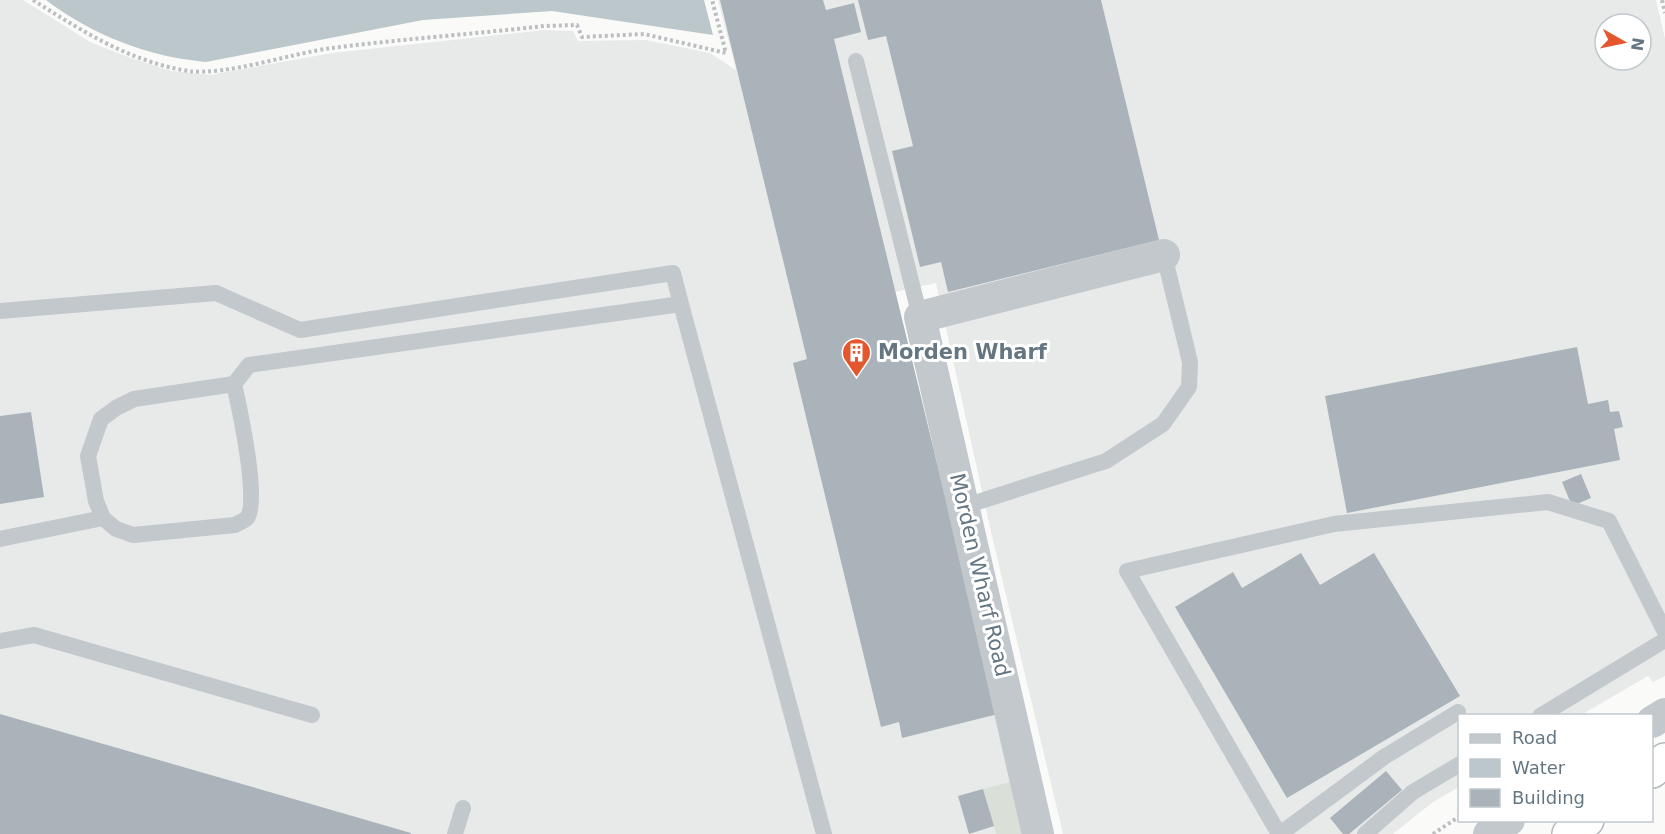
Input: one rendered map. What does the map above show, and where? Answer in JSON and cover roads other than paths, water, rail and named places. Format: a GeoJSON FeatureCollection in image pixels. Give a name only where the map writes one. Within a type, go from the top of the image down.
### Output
{"type":"FeatureCollection","features":[{"type":"Feature","properties":{"kind":"highway"},"geometry":{"type":"LineString","coordinates":[[1653,770],[1665,760]]}},
{"type":"Feature","properties":{"kind":"highway"},"geometry":{"type":"LineString","coordinates":[[1569,834],[1584,822]]}},
{"type":"Feature","properties":{"kind":"street"},"geometry":{"type":"LineString","coordinates":[[920,317],[984,292],[1121,258],[1164,255]]}},
{"type":"Feature","properties":{"kind":"street","name":"Morden Wharf Road"},"geometry":{"type":"LineString","coordinates":[[920,317],[965,506],[1038,834]]}},
{"type":"Feature","properties":{"kind":"street"},"geometry":{"type":"LineString","coordinates":[[1489,834],[1506,822]]}},
{"type":"Feature","properties":{"kind":"lane"},"geometry":{"type":"LineString","coordinates":[[856,62],[920,317]]}},
{"type":"Feature","properties":{"kind":"lane"},"geometry":{"type":"LineString","coordinates":[[965,506],[1106,461],[1163,424],[1189,387],[1190,362],[1164,255]]}},
{"type":"Feature","properties":{"kind":"lane"},"geometry":{"type":"LineString","coordinates":[[0,311],[216,293],[300,330],[673,273],[824,834]]}},
{"type":"Feature","properties":{"kind":"lane"},"geometry":{"type":"LineString","coordinates":[[234,384],[247,449],[252,505],[247,518],[235,525],[133,535],[116,529],[103,518],[96,501],[88,456],[101,419],[134,399],[234,384],[249,365],[681,304]]}},
{"type":"Feature","properties":{"kind":"lane"},"geometry":{"type":"LineString","coordinates":[[1458,712],[1384,758],[1279,834],[1127,571],[1334,524],[1548,502],[1609,521],[1665,632]]}},
{"type":"Feature","properties":{"kind":"lane"},"geometry":{"type":"LineString","coordinates":[[0,539],[103,518]]}},
{"type":"Feature","properties":{"kind":"lane"},"geometry":{"type":"LineString","coordinates":[[0,641],[34,635],[312,715]]}},
{"type":"Feature","properties":{"kind":"lane"},"geometry":{"type":"LineString","coordinates":[[1543,714],[1665,640]]}},
{"type":"Feature","properties":{"kind":"lane"},"geometry":{"type":"LineString","coordinates":[[1365,834],[1413,792],[1458,765]]}},
{"type":"Feature","properties":{"kind":"lane"},"geometry":{"type":"LineString","coordinates":[[455,834],[463,808]]}},
{"type":"Feature","properties":{"kind":"water"},"geometry":{"type":"Polygon","coordinates":[[[46,0],[704,0],[713,35],[552,11],[423,20],[206,62],[163,55],[122,42],[82,24],[46,0]]]}},
{"type":"Feature","properties":{"kind":"place","name":"Morden Wharf"},"geometry":{"type":"Point","coordinates":[857,378]}}]}
